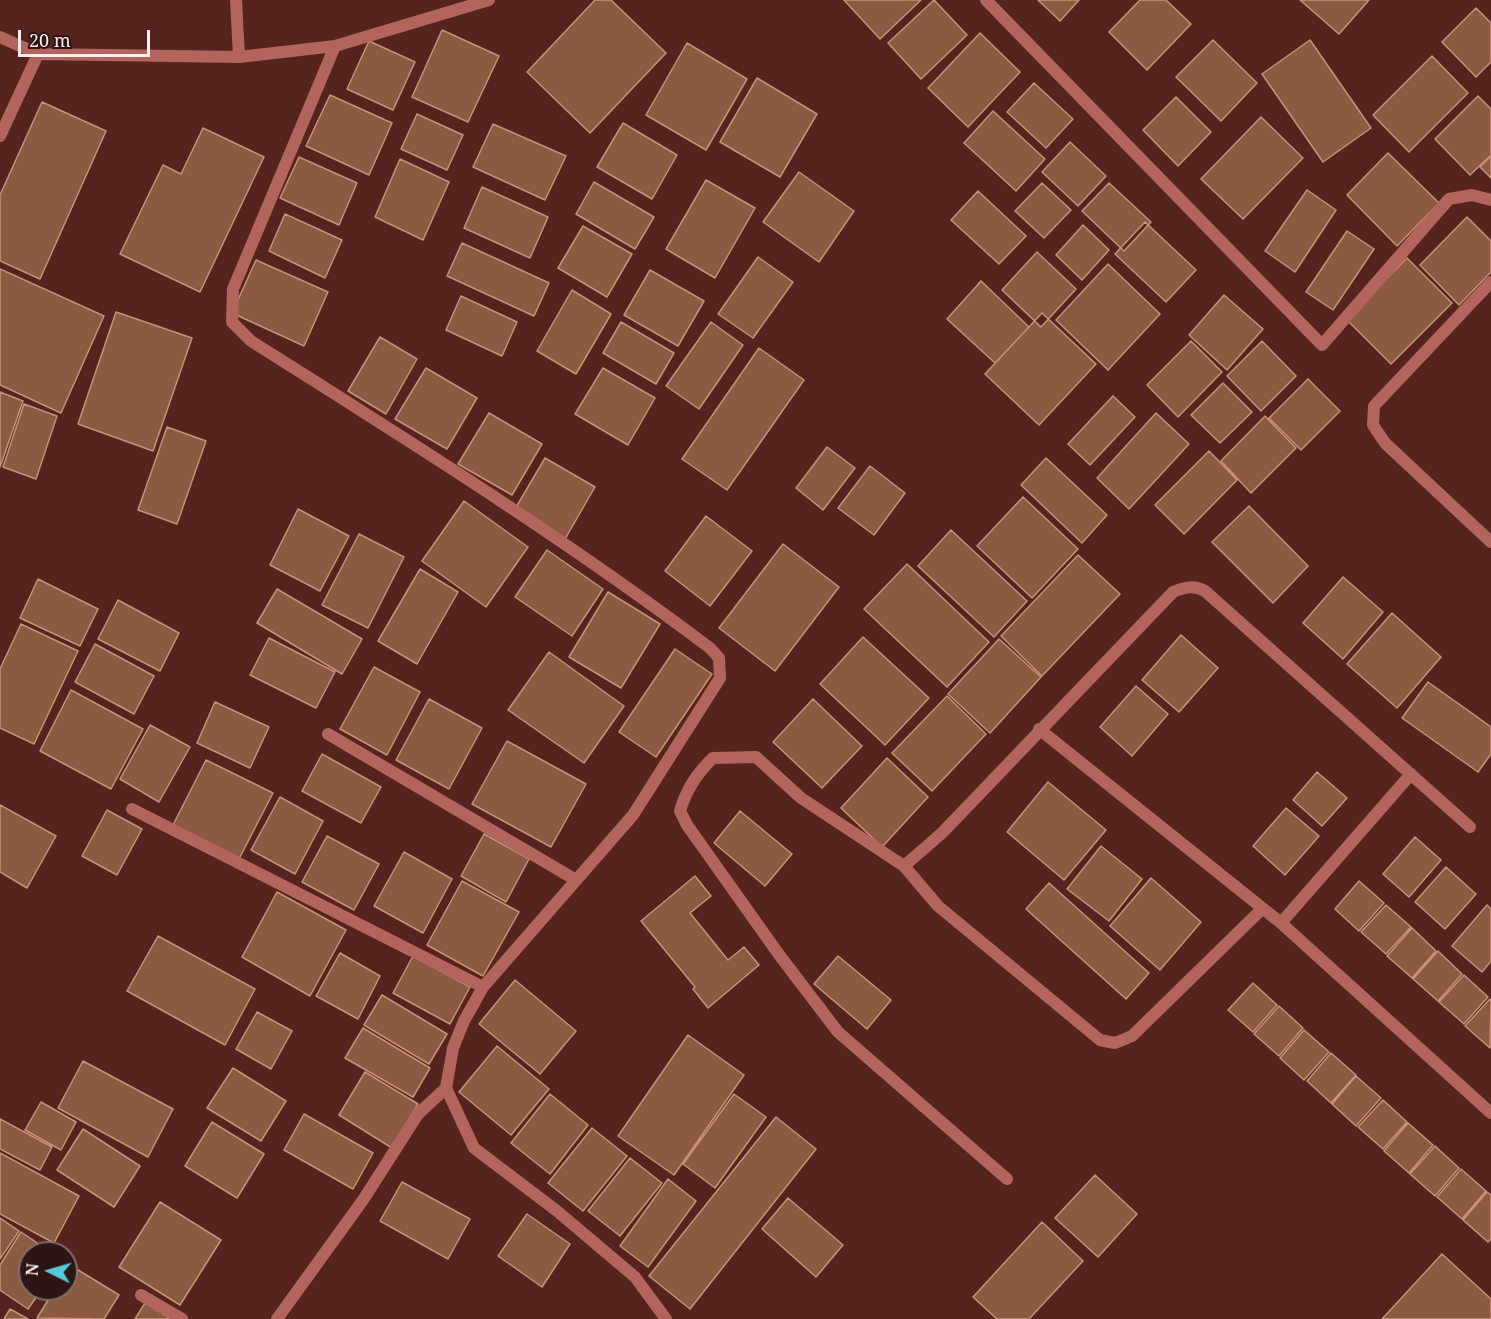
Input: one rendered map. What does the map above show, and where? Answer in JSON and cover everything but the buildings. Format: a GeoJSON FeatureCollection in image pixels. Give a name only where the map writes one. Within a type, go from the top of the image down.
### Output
{"type":"FeatureCollection","features":[{"type":"Feature","properties":{"kind":"street"},"geometry":{"type":"LineString","coordinates":[[236,0],[239,57]]}},
{"type":"Feature","properties":{"kind":"street"},"geometry":{"type":"LineString","coordinates":[[0,37],[38,54],[239,57],[335,46],[489,0]]}},
{"type":"Feature","properties":{"kind":"street"},"geometry":{"type":"LineString","coordinates":[[986,0],[1322,345],[1449,199],[1472,195],[1491,200]]}},
{"type":"Feature","properties":{"kind":"street"},"geometry":{"type":"LineString","coordinates":[[335,46],[233,289],[232,322],[251,341],[433,456],[642,597],[710,648],[719,658],[720,678],[633,815],[483,987],[464,1021],[453,1048],[447,1088],[474,1148],[557,1211],[635,1276],[666,1319]]}},
{"type":"Feature","properties":{"kind":"street"},"geometry":{"type":"LineString","coordinates":[[0,136],[38,54]]}},
{"type":"Feature","properties":{"kind":"street"},"geometry":{"type":"LineString","coordinates":[[1491,282],[1374,406],[1373,425],[1385,443],[1491,542]]}},
{"type":"Feature","properties":{"kind":"street"},"geometry":{"type":"LineString","coordinates":[[904,866],[942,833],[1039,729],[1173,592],[1186,587],[1198,587],[1205,591],[1470,827]]}},
{"type":"Feature","properties":{"kind":"street"},"geometry":{"type":"LineString","coordinates":[[1039,729],[1281,923],[1491,1113]]}},
{"type":"Feature","properties":{"kind":"street"},"geometry":{"type":"LineString","coordinates":[[328,734],[576,880]]}},
{"type":"Feature","properties":{"kind":"street"},"geometry":{"type":"LineString","coordinates":[[1007,1179],[838,1032],[780,956],[680,812],[685,795],[702,768],[713,758],[756,757],[801,798],[904,866],[938,906],[1100,1040],[1115,1043],[1132,1036],[1262,909]]}},
{"type":"Feature","properties":{"kind":"street"},"geometry":{"type":"LineString","coordinates":[[1281,923],[1411,774]]}},
{"type":"Feature","properties":{"kind":"street"},"geometry":{"type":"LineString","coordinates":[[132,809],[483,987]]}},
{"type":"Feature","properties":{"kind":"street"},"geometry":{"type":"LineString","coordinates":[[277,1319],[363,1200],[418,1114],[447,1088]]}},
{"type":"Feature","properties":{"kind":"street"},"geometry":{"type":"LineString","coordinates":[[141,1295],[182,1319]]}}]}
